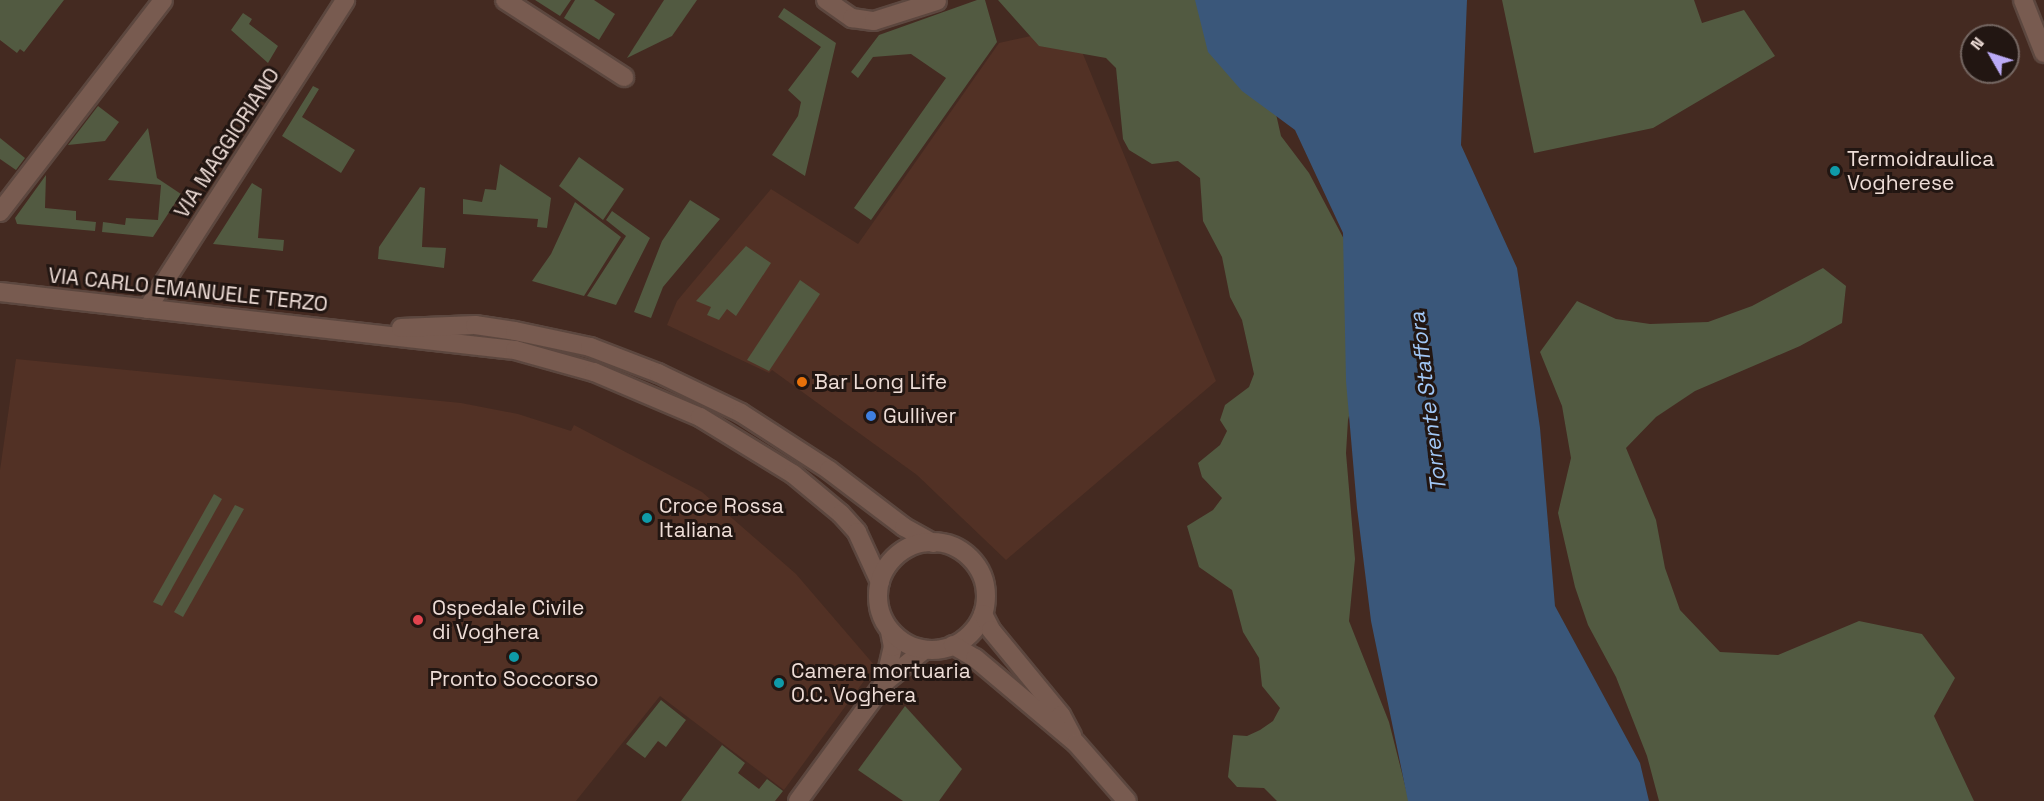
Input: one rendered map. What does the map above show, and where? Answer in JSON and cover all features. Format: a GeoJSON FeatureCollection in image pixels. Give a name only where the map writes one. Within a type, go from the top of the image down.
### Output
{"type":"FeatureCollection","features":[{"type":"Feature","properties":{"kind":"main road"},"geometry":{"type":"LineString","coordinates":[[0,212],[163,0]]}},
{"type":"Feature","properties":{"kind":"main road","name":"VIA MAGGIORIANO"},"geometry":{"type":"LineString","coordinates":[[147,309],[345,0]]}},
{"type":"Feature","properties":{"kind":"main road"},"geometry":{"type":"LineString","coordinates":[[505,0],[624,77]]}},
{"type":"Feature","properties":{"kind":"main road"},"geometry":{"type":"LineString","coordinates":[[826,0],[852,18],[874,21],[937,1]]}},
{"type":"Feature","properties":{"kind":"main road"},"geometry":{"type":"LineString","coordinates":[[2023,0],[2044,53]]}},
{"type":"Feature","properties":{"kind":"main road","name":"VIA CARLO EMANUELE TERZO"},"geometry":{"type":"LineString","coordinates":[[0,292],[372,332],[536,355],[636,388],[700,417],[793,474],[842,514],[866,548],[880,582],[878,599],[890,631]]}},
{"type":"Feature","properties":{"kind":"main road","name":"VIA CARLO EMANUELE TERZO"},"geometry":{"type":"LineString","coordinates":[[372,332],[434,324],[475,325],[568,342],[626,360],[741,413],[829,470],[904,527],[933,543],[950,546],[975,564],[985,588],[982,614]]}},
{"type":"Feature","properties":{"kind":"main road"},"geometry":{"type":"LineString","coordinates":[[880,582],[900,553],[915,545],[933,543]]}},
{"type":"Feature","properties":{"kind":"main road"},"geometry":{"type":"LineString","coordinates":[[798,801],[885,682],[938,648],[966,638],[982,614],[991,630],[1055,707],[1076,743]]}},
{"type":"Feature","properties":{"kind":"main road"},"geometry":{"type":"LineString","coordinates":[[890,631],[911,646],[938,648],[975,658],[1076,743],[1127,801]]}},
{"type":"Feature","properties":{"kind":"main road"},"geometry":{"type":"LineString","coordinates":[[885,682],[893,647],[890,631]]}},
{"type":"Feature","properties":{"kind":"shaded area"},"geometry":{"type":"Polygon","coordinates":[[[1072,27],[1216,381],[1006,560],[917,475],[772,370],[769,373],[667,325],[677,301],[771,189],[858,244],[999,43],[1072,27]]]}},
{"type":"Feature","properties":{"kind":"shaded area","name":"Ospedale Civile di Voghera"},"geometry":{"type":"Polygon","coordinates":[[[16,359],[461,403],[518,414],[571,431],[574,425],[702,492],[796,574],[875,666],[784,790],[660,696],[576,801],[0,801],[0,470],[16,359]]]}},
{"type":"Feature","properties":{"kind":"green space"},"geometry":{"type":"Polygon","coordinates":[[[0,0],[64,0],[24,52],[20,49],[17,53],[0,40],[0,0]]]}},
{"type":"Feature","properties":{"kind":"green space"},"geometry":{"type":"Polygon","coordinates":[[[535,0],[571,0],[560,16],[535,0]]]}},
{"type":"Feature","properties":{"kind":"green space"},"geometry":{"type":"Polygon","coordinates":[[[575,0],[594,0],[615,14],[599,40],[564,18],[575,0]]]}},
{"type":"Feature","properties":{"kind":"green space"},"geometry":{"type":"Polygon","coordinates":[[[664,0],[697,0],[672,36],[627,58],[664,0]]]}},
{"type":"Feature","properties":{"kind":"green space"},"geometry":{"type":"Polygon","coordinates":[[[977,0],[985,0],[997,42],[871,220],[854,208],[946,78],[911,54],[873,57],[858,78],[851,72],[879,35],[977,0]]]}},
{"type":"Feature","properties":{"kind":"green space"},"geometry":{"type":"Polygon","coordinates":[[[998,0],[1223,0],[1276,114],[1281,136],[1309,173],[1346,243],[1356,388],[1348,420],[1346,453],[1355,559],[1349,621],[1389,722],[1409,801],[1277,801],[1264,788],[1237,787],[1228,777],[1233,735],[1247,736],[1260,730],[1273,721],[1280,708],[1262,686],[1259,658],[1243,632],[1232,590],[1199,567],[1187,526],[1213,510],[1222,498],[1202,477],[1198,463],[1220,445],[1227,431],[1220,420],[1225,405],[1249,387],[1254,374],[1242,320],[1230,297],[1222,257],[1203,221],[1200,178],[1178,161],[1152,164],[1129,150],[1123,139],[1116,68],[1106,58],[1039,46],[998,0]]]}},
{"type":"Feature","properties":{"kind":"green space"},"geometry":{"type":"Polygon","coordinates":[[[1502,0],[1694,0],[1702,23],[1744,10],[1775,56],[1653,128],[1534,153],[1502,0]]]}},
{"type":"Feature","properties":{"kind":"green space"},"geometry":{"type":"Polygon","coordinates":[[[784,8],[836,43],[805,176],[772,155],[798,116],[801,102],[788,90],[821,47],[778,17],[784,8]]]}},
{"type":"Feature","properties":{"kind":"green space"},"geometry":{"type":"Polygon","coordinates":[[[243,13],[252,19],[249,24],[278,46],[268,63],[231,30],[243,13]]]}},
{"type":"Feature","properties":{"kind":"green space"},"geometry":{"type":"Polygon","coordinates":[[[313,86],[319,89],[302,117],[355,150],[341,173],[282,136],[313,86]]]}},
{"type":"Feature","properties":{"kind":"green space"},"geometry":{"type":"Polygon","coordinates":[[[98,106],[119,122],[105,141],[68,145],[98,106]]]}},
{"type":"Feature","properties":{"kind":"green space"},"geometry":{"type":"Polygon","coordinates":[[[148,128],[157,178],[181,194],[153,237],[102,232],[103,222],[125,225],[126,218],[158,220],[161,185],[108,180],[148,128]]]}},
{"type":"Feature","properties":{"kind":"green space"},"geometry":{"type":"Polygon","coordinates":[[[0,138],[25,158],[16,170],[0,159],[0,138]]]}},
{"type":"Feature","properties":{"kind":"green space"},"geometry":{"type":"Polygon","coordinates":[[[579,157],[624,189],[603,220],[559,186],[579,157]]]}},
{"type":"Feature","properties":{"kind":"green space"},"geometry":{"type":"Polygon","coordinates":[[[500,164],[551,198],[547,228],[537,227],[538,219],[463,214],[463,199],[482,202],[485,189],[496,190],[500,164]]]}},
{"type":"Feature","properties":{"kind":"green space"},"geometry":{"type":"Polygon","coordinates":[[[46,175],[45,208],[76,211],[76,220],[96,222],[95,231],[17,224],[15,218],[46,175]]]}},
{"type":"Feature","properties":{"kind":"green space"},"geometry":{"type":"Polygon","coordinates":[[[252,183],[262,189],[258,238],[284,240],[283,251],[213,244],[252,183]]]}},
{"type":"Feature","properties":{"kind":"green space"},"geometry":{"type":"Polygon","coordinates":[[[420,187],[425,188],[422,247],[446,248],[444,268],[378,259],[379,247],[420,187]]]}},
{"type":"Feature","properties":{"kind":"green space"},"geometry":{"type":"Polygon","coordinates":[[[690,200],[720,219],[663,287],[651,318],[634,312],[662,241],[690,200]]]}},
{"type":"Feature","properties":{"kind":"green space"},"geometry":{"type":"Polygon","coordinates":[[[575,202],[621,237],[584,296],[532,281],[551,254],[575,202]]]}},
{"type":"Feature","properties":{"kind":"green space"},"geometry":{"type":"Polygon","coordinates":[[[612,211],[650,238],[616,305],[587,296],[626,236],[606,220],[612,211]]]}},
{"type":"Feature","properties":{"kind":"green space"},"geometry":{"type":"Polygon","coordinates":[[[746,246],[771,263],[736,316],[727,309],[719,320],[707,315],[711,307],[696,301],[746,246]]]}},
{"type":"Feature","properties":{"kind":"green space"},"geometry":{"type":"Polygon","coordinates":[[[1823,268],[1846,286],[1842,323],[1800,346],[1695,391],[1656,417],[1626,448],[1656,520],[1665,568],[1680,610],[1720,652],[1778,655],[1859,621],[1922,634],[1955,678],[1934,716],[1974,801],[1659,801],[1647,756],[1616,677],[1588,625],[1575,587],[1558,513],[1571,458],[1562,406],[1540,352],[1577,301],[1616,319],[1650,324],[1708,322],[1752,306],[1823,268]]]}},
{"type":"Feature","properties":{"kind":"green space"},"geometry":{"type":"Polygon","coordinates":[[[800,280],[820,294],[769,371],[747,360],[800,280]]]}},
{"type":"Feature","properties":{"kind":"green space"},"geometry":{"type":"Polygon","coordinates":[[[214,494],[222,499],[162,606],[153,602],[214,494]]]}},
{"type":"Feature","properties":{"kind":"green space"},"geometry":{"type":"Polygon","coordinates":[[[235,505],[244,509],[183,617],[174,612],[235,505]]]}},
{"type":"Feature","properties":{"kind":"green space"},"geometry":{"type":"Polygon","coordinates":[[[661,700],[686,720],[666,747],[658,741],[645,758],[626,744],[661,700]]]}},
{"type":"Feature","properties":{"kind":"green space"},"geometry":{"type":"Polygon","coordinates":[[[905,706],[962,769],[939,801],[903,801],[858,770],[905,706]]]}},
{"type":"Feature","properties":{"kind":"green space"},"geometry":{"type":"Polygon","coordinates":[[[722,745],[745,763],[738,773],[759,789],[767,779],[783,791],[775,801],[681,801],[722,745]]]}},
{"type":"Feature","properties":{"kind":"water","name":"Torrente Staffora"},"geometry":{"type":"Polygon","coordinates":[[[1195,0],[1467,0],[1461,145],[1517,268],[1540,428],[1555,606],[1640,763],[1649,801],[1408,801],[1371,621],[1357,508],[1346,381],[1343,233],[1295,130],[1242,91],[1208,52],[1195,0]]]}},
{"type":"Feature","properties":{"kind":"place","name":"Termoidraulica Vogherese"},"geometry":{"type":"Point","coordinates":[1835,171]}},
{"type":"Feature","properties":{"kind":"place","name":"Bar Long Life"},"geometry":{"type":"Point","coordinates":[802,382]}},
{"type":"Feature","properties":{"kind":"place","name":"Gulliver"},"geometry":{"type":"Point","coordinates":[871,416]}},
{"type":"Feature","properties":{"kind":"place","name":"Croce Rossa Italiana"},"geometry":{"type":"Point","coordinates":[647,518]}},
{"type":"Feature","properties":{"kind":"place","name":"Ospedale Civile di Voghera"},"geometry":{"type":"Point","coordinates":[418,620]}},
{"type":"Feature","properties":{"kind":"place","name":"Pronto Soccorso"},"geometry":{"type":"Point","coordinates":[514,657]}},
{"type":"Feature","properties":{"kind":"place","name":"Camera mortuaria O.C. Voghera"},"geometry":{"type":"Point","coordinates":[779,683]}}]}
